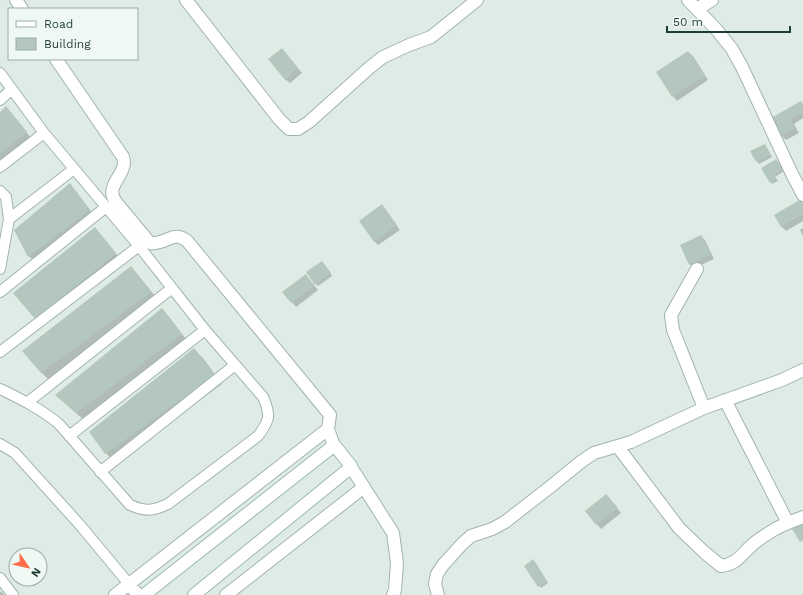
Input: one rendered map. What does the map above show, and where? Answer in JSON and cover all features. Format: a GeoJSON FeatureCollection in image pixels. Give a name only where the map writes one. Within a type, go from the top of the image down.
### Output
{"type":"FeatureCollection","features":[{"type":"Feature","properties":{"kind":"street"},"geometry":{"type":"LineString","coordinates":[[186,0],[279,119],[289,129],[298,129],[309,122],[378,61],[396,51],[431,37],[476,0]]}},
{"type":"Feature","properties":{"kind":"street"},"geometry":{"type":"LineString","coordinates":[[688,0],[716,29],[732,49],[803,195]]}},
{"type":"Feature","properties":{"kind":"street"},"geometry":{"type":"LineString","coordinates":[[697,9],[712,0]]}},
{"type":"Feature","properties":{"kind":"street"},"geometry":{"type":"LineString","coordinates":[[57,60],[124,157],[124,167],[113,188],[112,193],[115,201],[150,243],[176,236],[183,237],[330,415],[328,429],[334,446],[351,467],[392,533],[397,563],[396,590],[393,595]]}},
{"type":"Feature","properties":{"kind":"street"},"geometry":{"type":"LineString","coordinates":[[697,269],[671,315],[673,330],[704,408]]}},
{"type":"Feature","properties":{"kind":"street"},"geometry":{"type":"LineString","coordinates":[[438,595],[435,584],[437,574],[453,554],[471,536],[492,529],[505,522],[582,460],[594,453],[632,442],[704,408],[782,380],[803,370]]}},
{"type":"Feature","properties":{"kind":"street"},"geometry":{"type":"LineString","coordinates":[[725,400],[788,523]]}},
{"type":"Feature","properties":{"kind":"street"},"geometry":{"type":"LineString","coordinates":[[115,595],[328,429]]}},
{"type":"Feature","properties":{"kind":"street"},"geometry":{"type":"LineString","coordinates":[[144,595],[334,446]]}},
{"type":"Feature","properties":{"kind":"street"},"geometry":{"type":"LineString","coordinates":[[618,447],[679,528],[721,566],[729,565],[738,560],[750,546],[762,537],[803,516]]}},
{"type":"Feature","properties":{"kind":"street"},"geometry":{"type":"LineString","coordinates":[[194,595],[351,467]]}},
{"type":"Feature","properties":{"kind":"street"},"geometry":{"type":"LineString","coordinates":[[226,595],[364,487]]}},
{"type":"Feature","properties":{"kind":"street"},"geometry":{"type":"LineString","coordinates":[[129,584],[138,595]]}},
{"type":"Feature","properties":{"kind":"lane"},"geometry":{"type":"LineString","coordinates":[[0,73],[74,169],[140,246],[205,330],[263,397],[269,410],[267,424],[258,436],[168,504],[155,510],[141,510],[130,505],[59,424],[28,402],[0,389]]}},
{"type":"Feature","properties":{"kind":"lane"},"geometry":{"type":"LineString","coordinates":[[0,100],[12,89]]}},
{"type":"Feature","properties":{"kind":"lane"},"geometry":{"type":"LineString","coordinates":[[0,167],[44,132]]}},
{"type":"Feature","properties":{"kind":"lane"},"geometry":{"type":"LineString","coordinates":[[9,219],[74,169]]}},
{"type":"Feature","properties":{"kind":"lane"},"geometry":{"type":"LineString","coordinates":[[0,191],[6,197],[9,219],[2,241],[0,269]]}},
{"type":"Feature","properties":{"kind":"lane"},"geometry":{"type":"LineString","coordinates":[[0,292],[106,207]]}},
{"type":"Feature","properties":{"kind":"lane"},"geometry":{"type":"LineString","coordinates":[[0,352],[140,246]]}},
{"type":"Feature","properties":{"kind":"lane"},"geometry":{"type":"LineString","coordinates":[[28,402],[172,288]]}},
{"type":"Feature","properties":{"kind":"lane"},"geometry":{"type":"LineString","coordinates":[[69,436],[205,330]]}},
{"type":"Feature","properties":{"kind":"lane"},"geometry":{"type":"LineString","coordinates":[[100,472],[235,365]]}},
{"type":"Feature","properties":{"kind":"lane"},"geometry":{"type":"LineString","coordinates":[[0,444],[15,453],[80,525],[129,584]]}},
{"type":"Feature","properties":{"kind":"lane"},"geometry":{"type":"LineString","coordinates":[[0,578],[14,595]]}},
{"type":"Feature","properties":{"kind":"building"},"geometry":{"type":"Polygon","coordinates":[[[282,48],[298,68],[285,80],[268,59],[282,48]]]}},
{"type":"Feature","properties":{"kind":"building"},"geometry":{"type":"Polygon","coordinates":[[[688,51],[705,76],[672,97],[656,72],[688,51]]]}},
{"type":"Feature","properties":{"kind":"building"},"geometry":{"type":"Polygon","coordinates":[[[801,101],[803,104],[803,117],[801,113],[790,119],[795,128],[781,136],[771,118],[801,101]]]}},
{"type":"Feature","properties":{"kind":"building"},"geometry":{"type":"Polygon","coordinates":[[[6,106],[27,132],[0,154],[0,112],[6,106]]]}},
{"type":"Feature","properties":{"kind":"building"},"geometry":{"type":"Polygon","coordinates":[[[765,144],[771,155],[756,162],[750,151],[765,144]]]}},
{"type":"Feature","properties":{"kind":"building"},"geometry":{"type":"Polygon","coordinates":[[[776,159],[783,169],[774,175],[776,179],[770,183],[761,168],[776,159]]]}},
{"type":"Feature","properties":{"kind":"building"},"geometry":{"type":"Polygon","coordinates":[[[70,183],[90,210],[28,257],[14,230],[70,183]]]}},
{"type":"Feature","properties":{"kind":"building"},"geometry":{"type":"Polygon","coordinates":[[[801,199],[803,203],[803,214],[781,227],[774,215],[801,199]]]}},
{"type":"Feature","properties":{"kind":"building"},"geometry":{"type":"Polygon","coordinates":[[[382,204],[397,225],[374,242],[359,221],[382,204]]]}},
{"type":"Feature","properties":{"kind":"building"},"geometry":{"type":"Polygon","coordinates":[[[95,227],[116,253],[36,320],[13,293],[95,227]]]}},
{"type":"Feature","properties":{"kind":"building"},"geometry":{"type":"Polygon","coordinates":[[[701,235],[711,254],[689,265],[680,245],[701,235]]]}},
{"type":"Feature","properties":{"kind":"building"},"geometry":{"type":"Polygon","coordinates":[[[322,261],[331,273],[315,285],[306,272],[322,261]]]}},
{"type":"Feature","properties":{"kind":"building"},"geometry":{"type":"Polygon","coordinates":[[[131,266],[151,292],[41,373],[22,351],[131,266]]]}},
{"type":"Feature","properties":{"kind":"building"},"geometry":{"type":"Polygon","coordinates":[[[306,274],[314,286],[291,303],[282,292],[306,274]]]}},
{"type":"Feature","properties":{"kind":"building"},"geometry":{"type":"Polygon","coordinates":[[[162,308],[182,334],[76,413],[55,395],[162,308]]]}},
{"type":"Feature","properties":{"kind":"building"},"geometry":{"type":"Polygon","coordinates":[[[194,348],[215,375],[105,454],[89,432],[194,348]]]}},
{"type":"Feature","properties":{"kind":"building"},"geometry":{"type":"Polygon","coordinates":[[[606,494],[618,508],[596,525],[585,511],[606,494]]]}},
{"type":"Feature","properties":{"kind":"building"},"geometry":{"type":"Polygon","coordinates":[[[803,523],[803,540],[800,542],[792,529],[803,523]]]}},
{"type":"Feature","properties":{"kind":"building"},"geometry":{"type":"Polygon","coordinates":[[[533,559],[547,581],[538,587],[524,566],[533,559]]]}}]}
